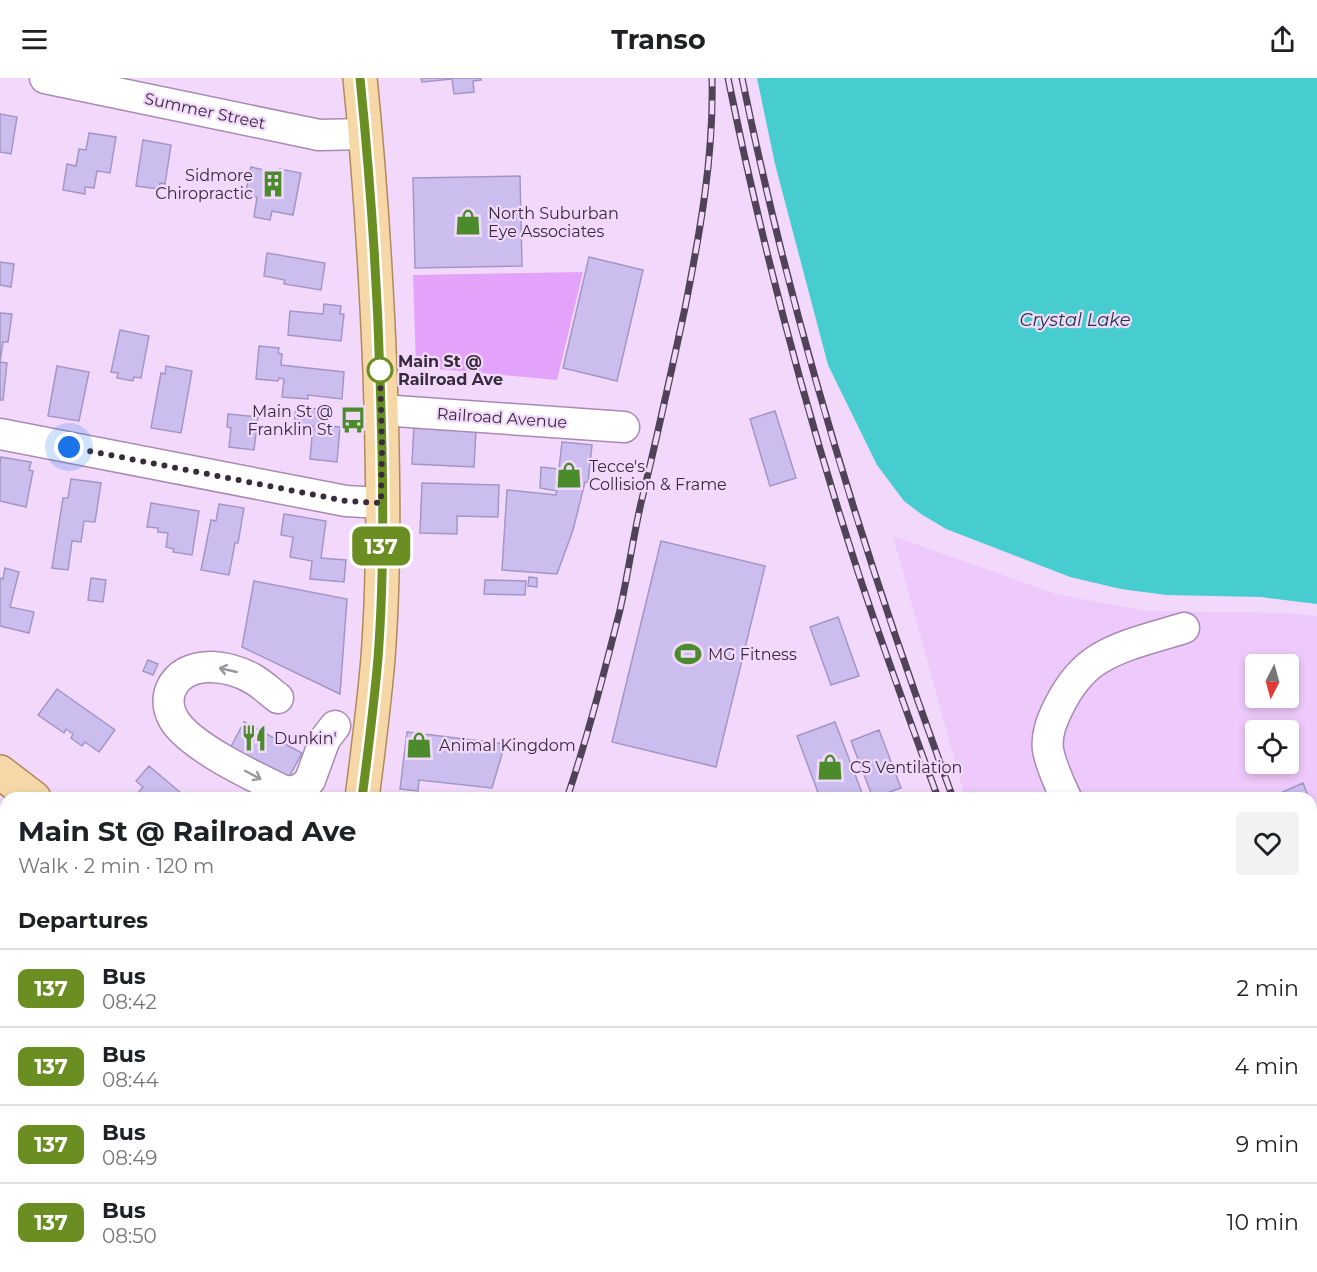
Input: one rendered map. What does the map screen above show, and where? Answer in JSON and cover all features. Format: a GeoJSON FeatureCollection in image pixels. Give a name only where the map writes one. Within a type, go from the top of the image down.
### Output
{"type":"FeatureCollection","features":[{"type":"Feature","properties":{"kind":"main road"},"geometry":{"type":"LineString","coordinates":[[360,78],[376,274],[381,410],[378,657],[363,792]]}},
{"type":"Feature","properties":{"kind":"main road"},"geometry":{"type":"LineString","coordinates":[[0,772],[26,792]]}},
{"type":"Feature","properties":{"kind":"street","name":"Summer Street"},"geometry":{"type":"LineString","coordinates":[[45,78],[319,135],[366,134]]}},
{"type":"Feature","properties":{"kind":"street","name":"Railroad Avenue"},"geometry":{"type":"LineString","coordinates":[[381,410],[624,427]]}},
{"type":"Feature","properties":{"kind":"street"},"geometry":{"type":"LineString","coordinates":[[0,434],[346,501],[381,503]]}},
{"type":"Feature","properties":{"kind":"street"},"geometry":{"type":"LineString","coordinates":[[1064,792],[1051,758],[1048,739],[1053,718],[1075,680],[1097,660],[1113,652],[1184,628]]}},
{"type":"Feature","properties":{"kind":"street"},"geometry":{"type":"LineString","coordinates":[[278,698],[254,679],[211,667],[199,668],[185,674],[174,684],[168,697],[168,705],[177,724],[206,749],[284,791],[297,791],[307,784],[325,739],[335,726]]}},
{"type":"Feature","properties":{"kind":"shaded area"},"geometry":{"type":"Polygon","coordinates":[[[583,272],[557,380],[416,367],[413,275],[583,272]]]}},
{"type":"Feature","properties":{"kind":"shaded area"},"geometry":{"type":"Polygon","coordinates":[[[893,536],[1056,594],[1146,611],[1284,613],[1317,616],[1317,792],[963,792],[893,536]]]}},
{"type":"Feature","properties":{"kind":"water","name":"Crystal Lake"},"geometry":{"type":"Polygon","coordinates":[[[757,78],[1317,78],[1317,604],[1261,597],[1166,595],[1121,589],[1070,577],[946,529],[904,501],[877,465],[828,365],[775,164],[757,78]]]}},
{"type":"Feature","properties":{"kind":"building"},"geometry":{"type":"Polygon","coordinates":[[[421,78],[481,78],[481,80],[473,81],[474,92],[454,94],[452,79],[422,82],[421,78]]]}},
{"type":"Feature","properties":{"kind":"building"},"geometry":{"type":"Polygon","coordinates":[[[0,114],[17,117],[11,154],[0,152],[0,114]]]}},
{"type":"Feature","properties":{"kind":"building"},"geometry":{"type":"Polygon","coordinates":[[[89,133],[116,137],[110,173],[97,171],[94,188],[85,187],[85,194],[63,190],[67,164],[76,166],[79,149],[86,150],[89,133]]]}},
{"type":"Feature","properties":{"kind":"building"},"geometry":{"type":"Polygon","coordinates":[[[143,140],[171,145],[165,184],[160,183],[159,189],[136,186],[143,140]]]}},
{"type":"Feature","properties":{"kind":"building","name":"Sidmore Chiropractic"},"geometry":{"type":"Polygon","coordinates":[[[251,167],[279,173],[280,169],[301,173],[293,215],[272,211],[270,220],[254,217],[257,197],[245,195],[251,167]]]}},
{"type":"Feature","properties":{"kind":"building","name":"North Suburban Eye Associates"},"geometry":{"type":"Polygon","coordinates":[[[520,176],[522,266],[415,268],[413,178],[520,176]]]}},
{"type":"Feature","properties":{"kind":"building"},"geometry":{"type":"Polygon","coordinates":[[[267,253],[325,263],[321,290],[284,284],[285,280],[264,276],[267,253]]]}},
{"type":"Feature","properties":{"kind":"building"},"geometry":{"type":"Polygon","coordinates":[[[589,257],[643,270],[617,381],[563,368],[589,257]]]}},
{"type":"Feature","properties":{"kind":"building"},"geometry":{"type":"Polygon","coordinates":[[[0,262],[14,264],[11,287],[0,285],[0,262]]]}},
{"type":"Feature","properties":{"kind":"building"},"geometry":{"type":"Polygon","coordinates":[[[324,304],[341,306],[340,314],[344,314],[341,341],[288,335],[290,311],[323,314],[324,304]]]}},
{"type":"Feature","properties":{"kind":"building"},"geometry":{"type":"Polygon","coordinates":[[[0,313],[12,314],[8,342],[3,342],[0,362],[0,313]]]}},
{"type":"Feature","properties":{"kind":"building"},"geometry":{"type":"Polygon","coordinates":[[[120,330],[149,336],[141,378],[134,377],[133,381],[117,378],[118,373],[111,372],[120,330]]]}},
{"type":"Feature","properties":{"kind":"building"},"geometry":{"type":"Polygon","coordinates":[[[259,346],[279,348],[278,353],[282,354],[281,365],[344,372],[342,399],[308,395],[308,399],[282,397],[284,379],[279,378],[278,381],[256,379],[259,346]]]}},
{"type":"Feature","properties":{"kind":"building"},"geometry":{"type":"Polygon","coordinates":[[[0,362],[7,363],[3,400],[0,400],[0,362]]]}},
{"type":"Feature","properties":{"kind":"building"},"geometry":{"type":"Polygon","coordinates":[[[57,366],[89,372],[79,421],[48,416],[57,366]]]}},
{"type":"Feature","properties":{"kind":"building"},"geometry":{"type":"Polygon","coordinates":[[[166,366],[192,371],[181,433],[151,428],[161,373],[165,374],[166,366]]]}},
{"type":"Feature","properties":{"kind":"building"},"geometry":{"type":"Polygon","coordinates":[[[296,407],[329,410],[328,426],[340,427],[337,462],[310,459],[313,426],[294,425],[296,407]]]}},
{"type":"Feature","properties":{"kind":"building"},"geometry":{"type":"Polygon","coordinates":[[[775,411],[796,478],[770,486],[750,419],[775,411]]]}},
{"type":"Feature","properties":{"kind":"building"},"geometry":{"type":"Polygon","coordinates":[[[228,414],[258,417],[254,450],[229,447],[231,428],[227,427],[228,414]]]}},
{"type":"Feature","properties":{"kind":"building"},"geometry":{"type":"Polygon","coordinates":[[[414,424],[465,427],[465,431],[476,431],[474,467],[412,464],[414,424]]]}},
{"type":"Feature","properties":{"kind":"building"},"geometry":{"type":"Polygon","coordinates":[[[562,442],[592,445],[588,482],[585,482],[573,530],[557,574],[502,570],[507,490],[556,495],[557,491],[540,488],[541,467],[559,469],[562,442]]]}},
{"type":"Feature","properties":{"kind":"building"},"geometry":{"type":"Polygon","coordinates":[[[1,457],[31,462],[29,470],[33,471],[26,507],[0,501],[1,457]]]}},
{"type":"Feature","properties":{"kind":"building"},"geometry":{"type":"Polygon","coordinates":[[[71,479],[101,483],[95,522],[84,521],[81,542],[72,541],[68,570],[52,568],[63,498],[68,498],[71,479]]]}},
{"type":"Feature","properties":{"kind":"building"},"geometry":{"type":"Polygon","coordinates":[[[422,483],[499,485],[498,517],[457,516],[457,534],[420,533],[422,483]]]}},
{"type":"Feature","properties":{"kind":"building"},"geometry":{"type":"Polygon","coordinates":[[[151,503],[199,511],[192,555],[173,552],[174,549],[166,547],[168,533],[158,532],[158,528],[147,527],[151,503]]]}},
{"type":"Feature","properties":{"kind":"building"},"geometry":{"type":"Polygon","coordinates":[[[219,504],[244,508],[229,575],[201,570],[211,520],[216,521],[219,504]]]}},
{"type":"Feature","properties":{"kind":"building"},"geometry":{"type":"Polygon","coordinates":[[[284,514],[326,521],[321,558],[346,560],[344,582],[310,579],[312,561],[290,557],[293,537],[281,535],[284,514]]]}},
{"type":"Feature","properties":{"kind":"building","name":"MG Fitness"},"geometry":{"type":"Polygon","coordinates":[[[661,541],[765,566],[716,767],[612,742],[661,541]]]}},
{"type":"Feature","properties":{"kind":"building"},"geometry":{"type":"Polygon","coordinates":[[[5,568],[19,572],[10,607],[34,612],[29,633],[0,626],[0,578],[3,579],[5,568]]]}},
{"type":"Feature","properties":{"kind":"building"},"geometry":{"type":"Polygon","coordinates":[[[529,577],[537,578],[537,587],[528,586],[529,577]]]}},
{"type":"Feature","properties":{"kind":"building"},"geometry":{"type":"Polygon","coordinates":[[[91,578],[106,580],[103,602],[88,600],[91,578]]]}},
{"type":"Feature","properties":{"kind":"building"},"geometry":{"type":"Polygon","coordinates":[[[485,580],[526,581],[525,595],[484,594],[485,580]]]}},
{"type":"Feature","properties":{"kind":"building"},"geometry":{"type":"Polygon","coordinates":[[[254,581],[347,599],[340,694],[242,647],[254,581]]]}},
{"type":"Feature","properties":{"kind":"building"},"geometry":{"type":"Polygon","coordinates":[[[838,617],[859,676],[831,685],[810,627],[838,617]]]}},
{"type":"Feature","properties":{"kind":"building"},"geometry":{"type":"Polygon","coordinates":[[[148,660],[158,664],[153,675],[143,671],[148,660]]]}},
{"type":"Feature","properties":{"kind":"building"},"geometry":{"type":"Polygon","coordinates":[[[57,689],[115,730],[99,752],[85,742],[82,746],[71,738],[73,734],[66,729],[64,733],[38,715],[57,689]]]}},
{"type":"Feature","properties":{"kind":"building","name":"Dunkin'"},"geometry":{"type":"Polygon","coordinates":[[[244,722],[302,753],[288,779],[227,754],[244,722]]]}},
{"type":"Feature","properties":{"kind":"building","name":"CS Ventilation"},"geometry":{"type":"Polygon","coordinates":[[[835,722],[862,792],[818,792],[797,736],[835,722]]]}},
{"type":"Feature","properties":{"kind":"building"},"geometry":{"type":"Polygon","coordinates":[[[879,730],[901,788],[890,792],[871,792],[851,741],[879,730]]]}},
{"type":"Feature","properties":{"kind":"building"},"geometry":{"type":"Polygon","coordinates":[[[407,732],[505,744],[492,788],[419,780],[418,791],[400,789],[407,732]]]}},
{"type":"Feature","properties":{"kind":"building"},"geometry":{"type":"Polygon","coordinates":[[[149,766],[180,792],[138,792],[143,787],[136,781],[149,766]]]}},
{"type":"Feature","properties":{"kind":"building"},"geometry":{"type":"Polygon","coordinates":[[[1303,783],[1307,792],[1283,792],[1303,783]]]}},
{"type":"Feature","properties":{"kind":"railway"},"geometry":{"type":"LineString","coordinates":[[569,792],[589,728],[620,610],[638,516],[685,308],[701,222],[708,165],[712,78]]}},
{"type":"Feature","properties":{"kind":"railway"},"geometry":{"type":"LineString","coordinates":[[728,78],[770,266],[821,452],[868,603],[936,792]]}},
{"type":"Feature","properties":{"kind":"railway"},"geometry":{"type":"LineString","coordinates":[[742,78],[784,261],[834,442],[890,621],[951,792]]}},
{"type":"Feature","properties":{"kind":"bus line","name":"137"},"geometry":{"type":"LineString","coordinates":[[360,78],[376,274],[382,447],[378,657],[363,792]]}},
{"type":"Feature","properties":{"kind":"place","name":"Sidmore Chiropractic"},"geometry":{"type":"Point","coordinates":[273,184]}},
{"type":"Feature","properties":{"kind":"place","name":"North Suburban Eye Associates"},"geometry":{"type":"Point","coordinates":[468,222]}},
{"type":"Feature","properties":{"kind":"place","name":"Main St @ Railroad Ave"},"geometry":{"type":"Point","coordinates":[380,370]}},
{"type":"Feature","properties":{"kind":"place","name":"Main St @ Franklin St"},"geometry":{"type":"Point","coordinates":[353,420]}},
{"type":"Feature","properties":{"kind":"place","name":"Tecce's Collision & Frame"},"geometry":{"type":"Point","coordinates":[569,475]}},
{"type":"Feature","properties":{"kind":"place","name":"MG Fitness"},"geometry":{"type":"Point","coordinates":[688,654]}},
{"type":"Feature","properties":{"kind":"place","name":"Dunkin'"},"geometry":{"type":"Point","coordinates":[254,738]}},
{"type":"Feature","properties":{"kind":"place","name":"Animal Kingdom"},"geometry":{"type":"Point","coordinates":[419,745]}},
{"type":"Feature","properties":{"kind":"place","name":"CS Ventilation"},"geometry":{"type":"Point","coordinates":[830,767]}},
{"type":"Feature","properties":{"kind":"route"},"geometry":{"type":"LineString","coordinates":[[69,447],[346,501],[381,503],[380,370]]}}]}
